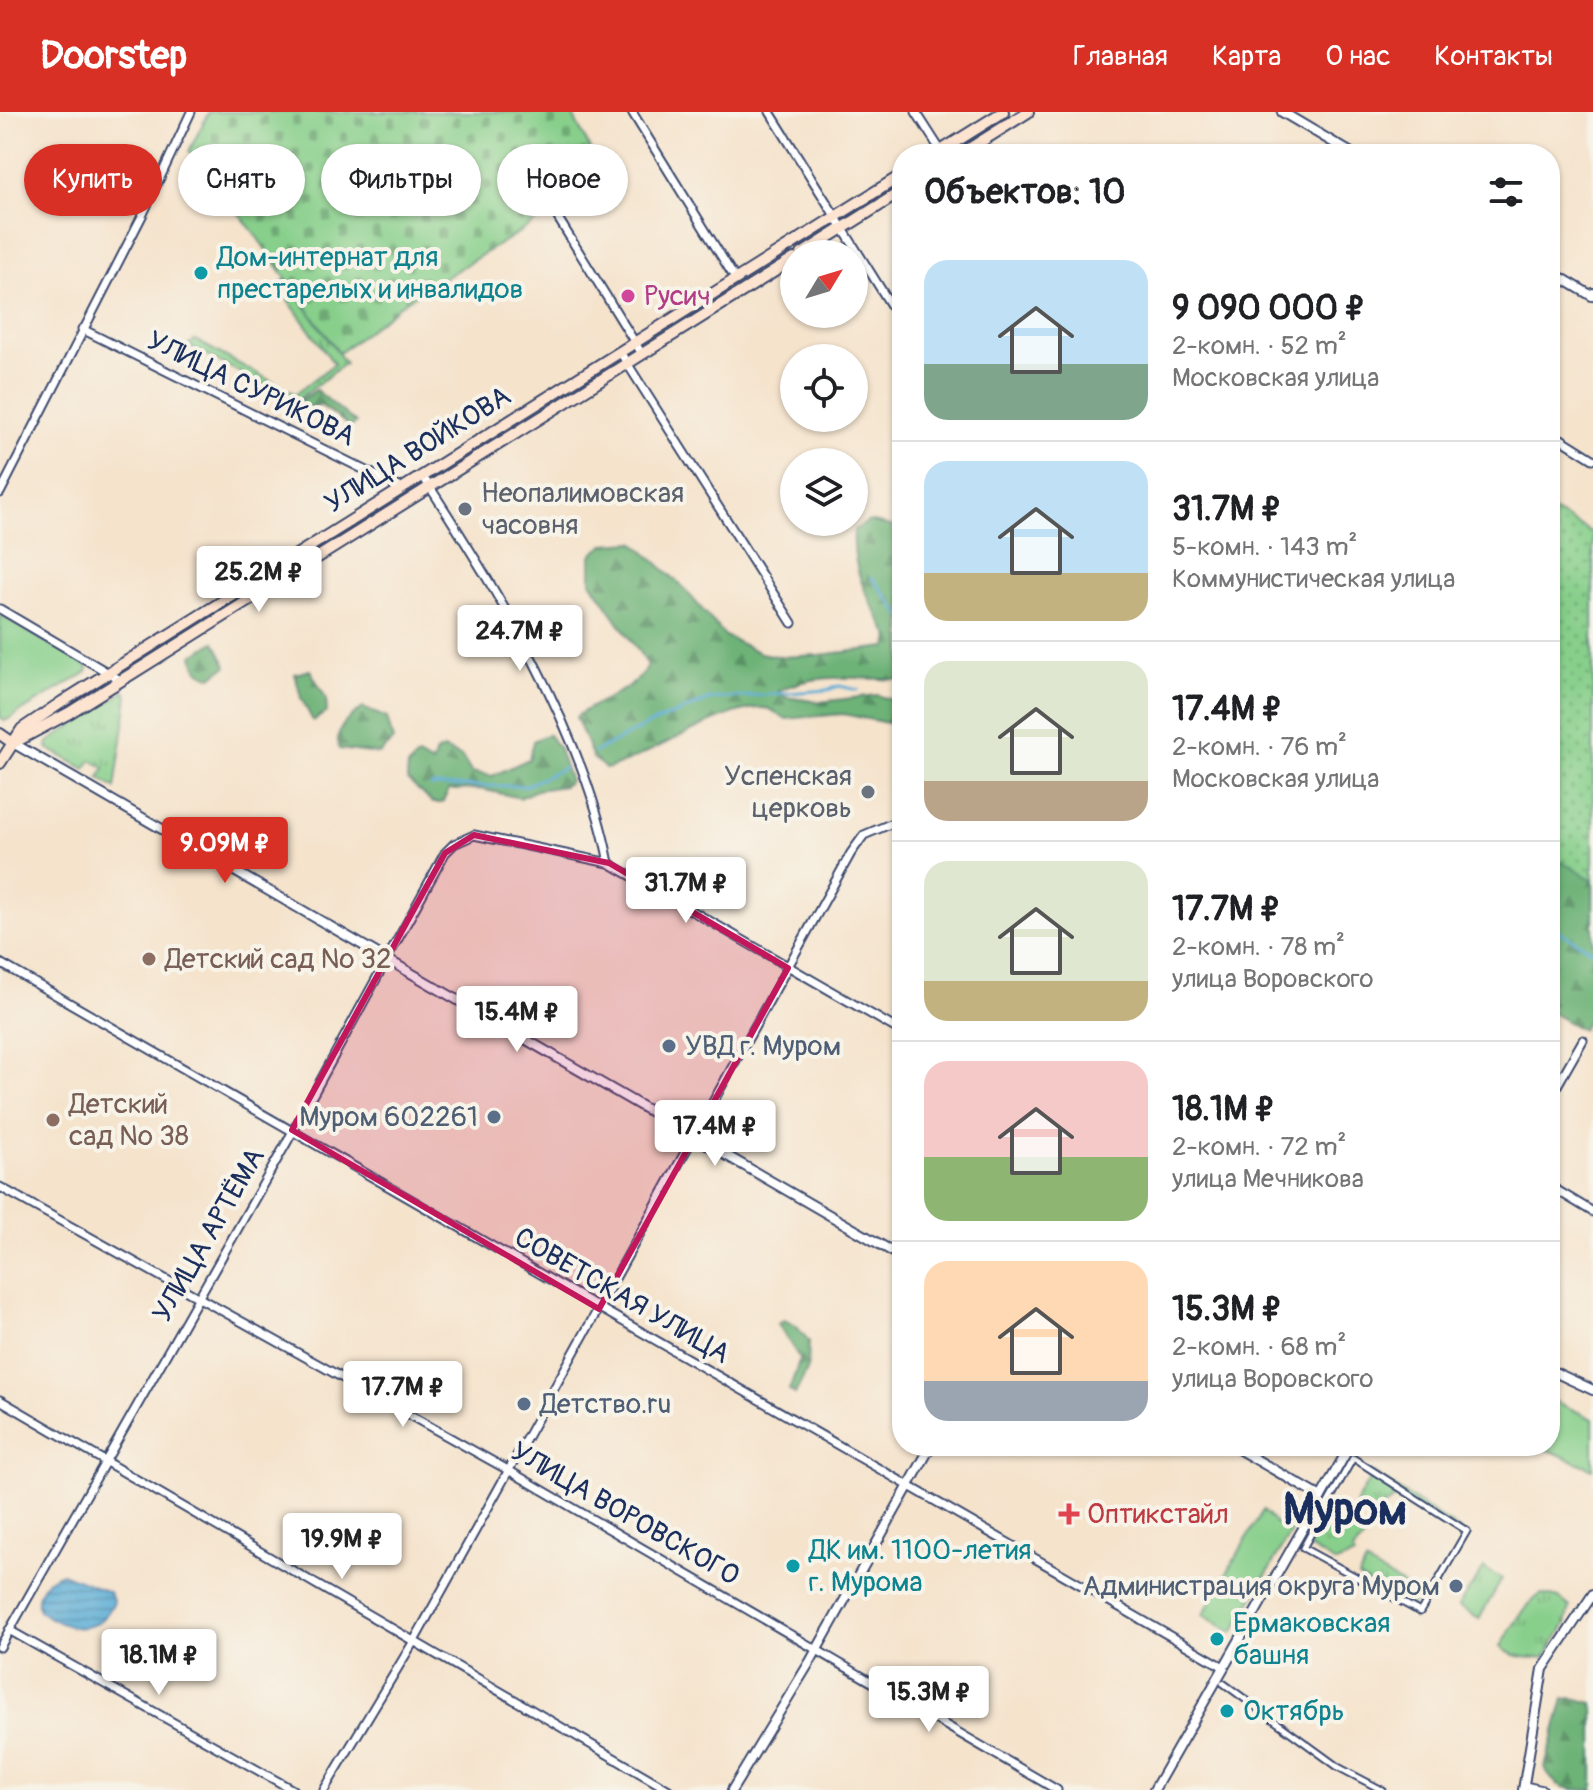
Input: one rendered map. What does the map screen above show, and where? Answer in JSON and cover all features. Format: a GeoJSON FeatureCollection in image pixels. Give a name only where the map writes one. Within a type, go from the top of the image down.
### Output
{"type":"FeatureCollection","features":[{"type":"Feature","properties":{"kind":"main road"},"geometry":{"type":"LineString","coordinates":[[951,144],[1003,112]]}},
{"type":"Feature","properties":{"kind":"main road"},"geometry":{"type":"LineString","coordinates":[[977,144],[1028,112]]}},
{"type":"Feature","properties":{"kind":"main road","name":"УЛИЦА ВОЙКОВА"},"geometry":{"type":"LineString","coordinates":[[13,743],[22,729],[108,673],[892,181]]}},
{"type":"Feature","properties":{"kind":"main road"},"geometry":{"type":"LineString","coordinates":[[824,240],[892,197]]}},
{"type":"Feature","properties":{"kind":"main road","name":"УЛИЦА ВОЙКОВА"},"geometry":{"type":"LineString","coordinates":[[13,743],[30,737],[122,681],[780,268]]}},
{"type":"Feature","properties":{"kind":"main road"},"geometry":{"type":"LineString","coordinates":[[0,734],[13,743],[0,763]]}},
{"type":"Feature","properties":{"kind":"street"},"geometry":{"type":"LineString","coordinates":[[0,493],[143,214],[191,112]]}},
{"type":"Feature","properties":{"kind":"street"},"geometry":{"type":"LineString","coordinates":[[632,112],[736,280]]}},
{"type":"Feature","properties":{"kind":"street"},"geometry":{"type":"LineString","coordinates":[[770,112],[892,307]]}},
{"type":"Feature","properties":{"kind":"street"},"geometry":{"type":"LineString","coordinates":[[916,112],[934,144]]}},
{"type":"Feature","properties":{"kind":"street"},"geometry":{"type":"LineString","coordinates":[[1287,113],[1337,144]]}},
{"type":"Feature","properties":{"kind":"street"},"geometry":{"type":"LineString","coordinates":[[558,218],[642,354]]}},
{"type":"Feature","properties":{"kind":"street"},"geometry":{"type":"LineString","coordinates":[[1560,277],[1593,295]]}},
{"type":"Feature","properties":{"kind":"street","name":"УЛИЦА СУРИКОВА"},"geometry":{"type":"LineString","coordinates":[[82,329],[401,488]]}},
{"type":"Feature","properties":{"kind":"street"},"geometry":{"type":"LineString","coordinates":[[620,352],[792,623]]}},
{"type":"Feature","properties":{"kind":"street"},"geometry":{"type":"LineString","coordinates":[[1560,438],[1593,459]]}},
{"type":"Feature","properties":{"kind":"street"},"geometry":{"type":"LineString","coordinates":[[422,475],[537,671],[590,793],[609,863],[892,1026]]}},
{"type":"Feature","properties":{"kind":"street"},"geometry":{"type":"LineString","coordinates":[[0,609],[122,681]]}},
{"type":"Feature","properties":{"kind":"street"},"geometry":{"type":"LineString","coordinates":[[13,743],[892,1251]]}},
{"type":"Feature","properties":{"kind":"street"},"geometry":{"type":"LineString","coordinates":[[324,1790],[414,1641],[864,835],[892,823]]}},
{"type":"Feature","properties":{"kind":"street","name":"УЛИЦА АРТЁМА"},"geometry":{"type":"LineString","coordinates":[[0,1647],[199,1297],[445,853],[454,844],[474,835],[609,863]]}},
{"type":"Feature","properties":{"kind":"street","name":"СОВЕТСКАЯ УЛИЦА"},"geometry":{"type":"LineString","coordinates":[[0,963],[1222,1666]]}},
{"type":"Feature","properties":{"kind":"street"},"geometry":{"type":"LineString","coordinates":[[1560,1080],[1583,1040]]}},
{"type":"Feature","properties":{"kind":"street","name":"УЛИЦА ВОРОВСКОГО"},"geometry":{"type":"LineString","coordinates":[[0,1187],[508,1470],[1057,1790]]}},
{"type":"Feature","properties":{"kind":"street"},"geometry":{"type":"LineString","coordinates":[[1560,1192],[1593,1212]]}},
{"type":"Feature","properties":{"kind":"street"},"geometry":{"type":"LineString","coordinates":[[1560,1375],[1593,1390]]}},
{"type":"Feature","properties":{"kind":"street"},"geometry":{"type":"LineString","coordinates":[[0,1400],[669,1790]]}},
{"type":"Feature","properties":{"kind":"street"},"geometry":{"type":"LineString","coordinates":[[732,1790],[816,1651],[925,1456]]}},
{"type":"Feature","properties":{"kind":"street"},"geometry":{"type":"LineString","coordinates":[[1250,1456],[1321,1497]]}},
{"type":"Feature","properties":{"kind":"street"},"geometry":{"type":"LineString","coordinates":[[1154,1790],[1344,1456]]}},
{"type":"Feature","properties":{"kind":"street"},"geometry":{"type":"LineString","coordinates":[[1307,1550],[1420,1612],[1467,1531],[1353,1458],[1303,1548],[1323,1566]]}},
{"type":"Feature","properties":{"kind":"street"},"geometry":{"type":"LineString","coordinates":[[1543,1790],[1524,1788],[1543,1669],[1593,1594]]}},
{"type":"Feature","properties":{"kind":"street"},"geometry":{"type":"LineString","coordinates":[[9,1630],[293,1790]]}},
{"type":"Feature","properties":{"kind":"street"},"geometry":{"type":"LineString","coordinates":[[1223,1683],[1338,1767],[1382,1790]]}},
{"type":"Feature","properties":{"kind":"highlighted area"},"geometry":{"type":"Polygon","coordinates":[[[474,835],[609,863],[788,968],[599,1309],[292,1130],[445,853],[474,835]]]}},
{"type":"Feature","properties":{"kind":"green space"},"geometry":{"type":"Polygon","coordinates":[[[209,112],[571,112],[588,144],[497,144],[497,216],[545,216],[403,303],[339,353],[241,216],[305,216],[305,144],[193,144],[209,112]]]}},
{"type":"Feature","properties":{"kind":"green space"},"geometry":{"type":"Polygon","coordinates":[[[824,231],[825,234],[815,240],[810,240],[824,231]]]}},
{"type":"Feature","properties":{"kind":"green space"},"geometry":{"type":"Polygon","coordinates":[[[780,259],[780,262],[657,340],[653,338],[780,259]]]}},
{"type":"Feature","properties":{"kind":"green space"},"geometry":{"type":"Polygon","coordinates":[[[286,279],[345,363],[295,402],[188,345],[195,340],[295,394],[334,364],[278,286],[286,279]]]}},
{"type":"Feature","properties":{"kind":"green space"},"geometry":{"type":"Polygon","coordinates":[[[316,390],[356,423],[351,427],[320,405],[298,409],[293,406],[316,390]]]}},
{"type":"Feature","properties":{"kind":"green space"},"geometry":{"type":"Polygon","coordinates":[[[387,503],[390,507],[136,665],[135,662],[387,503]]]}},
{"type":"Feature","properties":{"kind":"green space"},"geometry":{"type":"Polygon","coordinates":[[[1560,515],[1593,533],[1593,880],[1560,861],[1560,515]]]}},
{"type":"Feature","properties":{"kind":"green space"},"geometry":{"type":"Polygon","coordinates":[[[868,522],[892,526],[892,680],[823,678],[779,691],[785,697],[820,702],[877,695],[892,700],[892,724],[843,714],[785,719],[769,709],[753,709],[734,713],[606,769],[593,758],[576,717],[626,688],[643,674],[648,665],[591,582],[591,555],[606,544],[634,542],[681,585],[725,636],[760,653],[782,657],[887,647],[890,638],[869,599],[856,561],[854,536],[868,536],[868,522]]]}},
{"type":"Feature","properties":{"kind":"green space"},"geometry":{"type":"Polygon","coordinates":[[[0,615],[88,667],[87,672],[5,721],[0,717],[0,615]]]}},
{"type":"Feature","properties":{"kind":"green space"},"geometry":{"type":"Polygon","coordinates":[[[215,642],[227,666],[211,677],[198,669],[193,655],[215,642]]]}},
{"type":"Feature","properties":{"kind":"green space"},"geometry":{"type":"Polygon","coordinates":[[[310,670],[326,698],[327,712],[313,721],[301,698],[295,674],[310,670]]]}},
{"type":"Feature","properties":{"kind":"green space"},"geometry":{"type":"Polygon","coordinates":[[[125,691],[128,697],[115,788],[99,778],[105,768],[91,760],[85,769],[47,748],[48,742],[125,691]]]}},
{"type":"Feature","properties":{"kind":"green space"},"geometry":{"type":"Polygon","coordinates":[[[363,708],[387,718],[393,740],[379,754],[339,749],[340,730],[363,708]]]}},
{"type":"Feature","properties":{"kind":"green space"},"geometry":{"type":"Polygon","coordinates":[[[548,734],[558,747],[570,781],[564,786],[536,790],[520,798],[481,789],[449,790],[442,803],[433,803],[407,780],[408,766],[418,756],[432,764],[436,752],[444,749],[462,757],[471,772],[492,776],[529,759],[533,741],[548,734]]]}},
{"type":"Feature","properties":{"kind":"green space"},"geometry":{"type":"Polygon","coordinates":[[[1560,854],[1593,872],[1593,1011],[1582,1030],[1560,1018],[1560,854]]]}},
{"type":"Feature","properties":{"kind":"green space"},"geometry":{"type":"Polygon","coordinates":[[[784,1320],[796,1326],[809,1341],[808,1368],[795,1394],[789,1390],[800,1359],[778,1324],[784,1320]]]}},
{"type":"Feature","properties":{"kind":"green space"},"geometry":{"type":"Polygon","coordinates":[[[1560,1404],[1593,1419],[1593,1469],[1560,1455],[1560,1404]]]}},
{"type":"Feature","properties":{"kind":"green space"},"geometry":{"type":"Polygon","coordinates":[[[1373,1473],[1459,1530],[1455,1535],[1428,1514],[1426,1517],[1419,1512],[1420,1509],[1395,1498],[1374,1514],[1356,1503],[1373,1473]]]}},
{"type":"Feature","properties":{"kind":"green space"},"geometry":{"type":"Polygon","coordinates":[[[1263,1510],[1276,1524],[1293,1528],[1233,1633],[1203,1615],[1263,1510]]]}},
{"type":"Feature","properties":{"kind":"green space"},"geometry":{"type":"Polygon","coordinates":[[[1327,1513],[1366,1536],[1353,1551],[1354,1556],[1336,1563],[1307,1546],[1327,1513]]]}},
{"type":"Feature","properties":{"kind":"green space"},"geometry":{"type":"Polygon","coordinates":[[[1366,1563],[1418,1594],[1410,1608],[1358,1577],[1366,1563]]]}},
{"type":"Feature","properties":{"kind":"green space"},"geometry":{"type":"Polygon","coordinates":[[[1484,1568],[1502,1579],[1479,1619],[1458,1606],[1484,1568]]]}},
{"type":"Feature","properties":{"kind":"green space"},"geometry":{"type":"Polygon","coordinates":[[[1541,1594],[1559,1598],[1570,1607],[1566,1624],[1545,1657],[1510,1653],[1501,1647],[1513,1625],[1541,1594]]]}},
{"type":"Feature","properties":{"kind":"green space"},"geometry":{"type":"Polygon","coordinates":[[[1564,1699],[1593,1703],[1593,1790],[1564,1787],[1548,1775],[1545,1767],[1564,1699]]]}},
{"type":"Feature","properties":{"kind":"water"},"geometry":{"type":"Polygon","coordinates":[[[62,1573],[109,1592],[114,1602],[107,1614],[90,1626],[81,1628],[60,1623],[39,1611],[38,1598],[42,1588],[62,1573]]]}},
{"type":"Feature","properties":{"kind":"waterway"},"geometry":{"type":"LineString","coordinates":[[872,578],[892,603]]}},
{"type":"Feature","properties":{"kind":"waterway"},"geometry":{"type":"LineString","coordinates":[[595,752],[645,726],[711,699],[827,690],[839,686],[858,690]]}},
{"type":"Feature","properties":{"kind":"waterway"},"geometry":{"type":"LineString","coordinates":[[431,786],[525,786],[564,768]]}},
{"type":"Feature","properties":{"kind":"waterway"},"geometry":{"type":"LineString","coordinates":[[1560,932],[1593,951]]}},
{"type":"Feature","properties":{"kind":"place","name":"Дом-интернат для престарелых и инвалидов"},"geometry":{"type":"Point","coordinates":[201,273]}},
{"type":"Feature","properties":{"kind":"place","name":"Русич"},"geometry":{"type":"Point","coordinates":[628,296]}},
{"type":"Feature","properties":{"kind":"place","name":"Неопалимовская часовня"},"geometry":{"type":"Point","coordinates":[465,509]}},
{"type":"Feature","properties":{"kind":"place","name":"Успенская церковь"},"geometry":{"type":"Point","coordinates":[868,792]}},
{"type":"Feature","properties":{"kind":"place","name":"Детский сад № 32"},"geometry":{"type":"Point","coordinates":[149,959]}},
{"type":"Feature","properties":{"kind":"place","name":"УВД г. Муром"},"geometry":{"type":"Point","coordinates":[669,1046]}},
{"type":"Feature","properties":{"kind":"place","name":"Муром 602261"},"geometry":{"type":"Point","coordinates":[494,1117]}},
{"type":"Feature","properties":{"kind":"place","name":"Детский сад № 38"},"geometry":{"type":"Point","coordinates":[53,1120]}},
{"type":"Feature","properties":{"kind":"place","name":"Детство.ru"},"geometry":{"type":"Point","coordinates":[524,1404]}},
{"type":"Feature","properties":{"kind":"place","name":"Оптикстайл"},"geometry":{"type":"Point","coordinates":[1069,1514]}},
{"type":"Feature","properties":{"kind":"place","name":"ДК им. 1100-летия г. Мурома"},"geometry":{"type":"Point","coordinates":[793,1566]}},
{"type":"Feature","properties":{"kind":"place","name":"Администрация округа Муром"},"geometry":{"type":"Point","coordinates":[1456,1586]}},
{"type":"Feature","properties":{"kind":"place","name":"Ермаковская башня"},"geometry":{"type":"Point","coordinates":[1217,1639]}},
{"type":"Feature","properties":{"kind":"place","name":"Октябрь"},"geometry":{"type":"Point","coordinates":[1227,1711]}},
{"type":"Feature","properties":{"kind":"district","name":"Муром"},"geometry":{"type":"Point","coordinates":[1345,1510]}}]}
